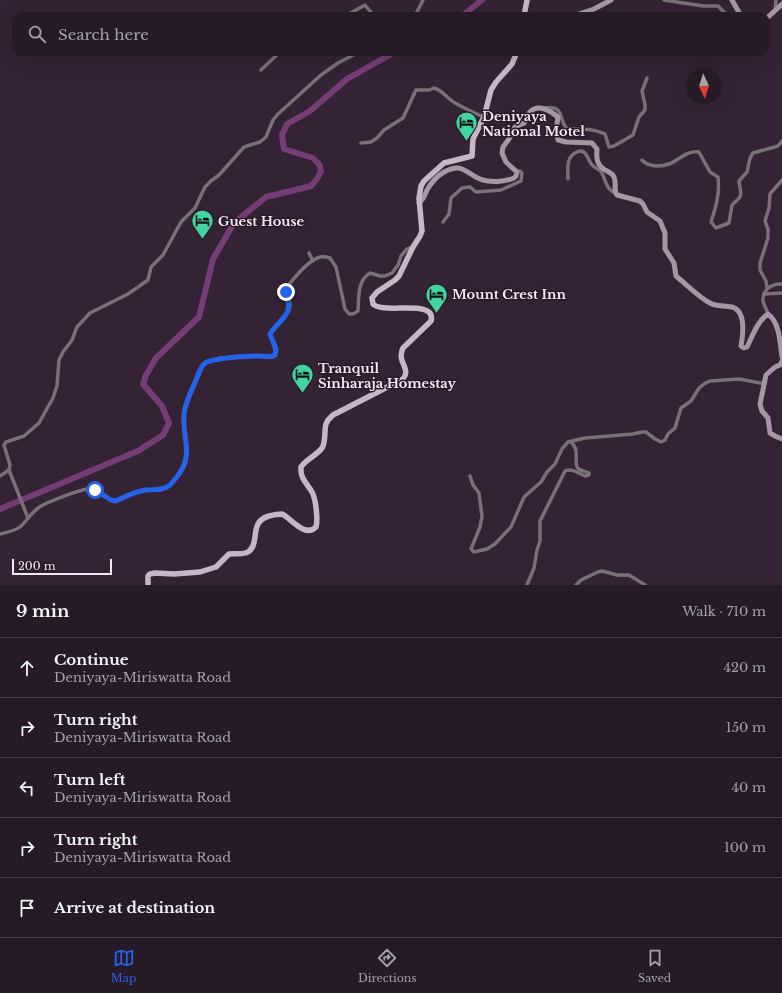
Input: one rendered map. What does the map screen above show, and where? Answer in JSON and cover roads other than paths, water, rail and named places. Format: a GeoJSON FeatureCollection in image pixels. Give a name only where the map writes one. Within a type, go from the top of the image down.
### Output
{"type":"FeatureCollection","features":[{"type":"Feature","properties":{"kind":"main road"},"geometry":{"type":"LineString","coordinates":[[525,12],[527,0]]}},
{"type":"Feature","properties":{"kind":"main road"},"geometry":{"type":"LineString","coordinates":[[148,585],[148,576],[152,573],[174,574],[200,572],[216,567],[225,556],[229,554],[248,552],[253,545],[258,523],[264,518],[282,514],[305,530],[312,530],[316,527],[317,518],[313,496],[301,478],[301,467],[322,448],[326,424],[333,415],[403,379],[407,372],[401,360],[401,352],[403,348],[431,321],[431,314],[426,310],[412,308],[379,308],[373,304],[372,298],[399,276],[420,236],[422,231],[419,203],[422,184],[438,167],[446,162],[472,156],[473,138],[484,117],[491,90],[512,64],[515,56]]}},
{"type":"Feature","properties":{"kind":"street"},"geometry":{"type":"LineString","coordinates":[[416,12],[423,0]]}},
{"type":"Feature","properties":{"kind":"street"},"geometry":{"type":"LineString","coordinates":[[587,12],[594,10],[611,0]]}},
{"type":"Feature","properties":{"kind":"street"},"geometry":{"type":"LineString","coordinates":[[664,0],[703,6],[718,6],[724,12]]}},
{"type":"Feature","properties":{"kind":"street"},"geometry":{"type":"LineString","coordinates":[[732,0],[739,12]]}},
{"type":"Feature","properties":{"kind":"street"},"geometry":{"type":"LineString","coordinates":[[775,11],[776,0]]}},
{"type":"Feature","properties":{"kind":"street"},"geometry":{"type":"LineString","coordinates":[[770,15],[782,4]]}},
{"type":"Feature","properties":{"kind":"street"},"geometry":{"type":"LineString","coordinates":[[352,12],[365,5],[371,12]]}},
{"type":"Feature","properties":{"kind":"street"},"geometry":{"type":"LineString","coordinates":[[261,70],[276,56]]}},
{"type":"Feature","properties":{"kind":"street"},"geometry":{"type":"LineString","coordinates":[[28,518],[9,470],[10,465],[4,445],[6,442],[24,436],[39,423],[53,398],[57,386],[59,360],[72,340],[77,327],[90,313],[128,294],[148,280],[151,267],[163,255],[181,222],[195,208],[206,187],[211,181],[219,175],[244,147],[260,142],[266,137],[273,120],[278,114],[321,75],[351,56]]}},
{"type":"Feature","properties":{"kind":"street"},"geometry":{"type":"LineString","coordinates":[[443,222],[449,214],[451,198],[462,188],[470,187],[476,192],[501,190],[521,182],[522,173],[520,171],[517,172],[506,162],[502,153],[503,147],[510,139],[515,127],[524,123],[530,112],[549,107],[558,109],[561,113],[563,124],[567,128],[600,132],[605,134],[610,147],[614,146],[633,135],[639,117],[645,110],[646,106],[642,91],[647,78]]}},
{"type":"Feature","properties":{"kind":"street"},"geometry":{"type":"LineString","coordinates":[[361,143],[371,142],[384,130],[403,118],[416,90],[438,89],[453,102],[484,117]]}},
{"type":"Feature","properties":{"kind":"street"},"geometry":{"type":"LineString","coordinates":[[540,109],[552,112],[558,117],[556,131],[558,140],[566,142],[592,143],[596,149],[596,158],[598,162],[603,169],[612,174],[615,178],[615,193]]}},
{"type":"Feature","properties":{"kind":"street"},"geometry":{"type":"LineString","coordinates":[[642,160],[645,164],[651,166],[668,165],[687,154],[699,152],[710,172],[718,178],[719,184],[717,202],[711,222],[716,228],[729,223],[732,205],[741,197],[742,194],[739,181],[747,172],[750,158],[753,153],[778,146],[782,141]]}},
{"type":"Feature","properties":{"kind":"street"},"geometry":{"type":"LineString","coordinates":[[568,178],[568,162],[571,156],[577,151],[584,152],[591,164],[601,172],[608,188],[621,198],[640,201],[648,212],[660,221],[665,233],[665,249],[674,262],[676,276],[710,303],[718,306],[733,307],[738,310],[743,330],[741,346],[744,348],[747,347],[753,333],[764,316],[768,314]]}},
{"type":"Feature","properties":{"kind":"street"},"geometry":{"type":"LineString","coordinates":[[419,203],[423,200],[428,189],[436,178],[443,172],[452,168],[463,168],[478,178],[495,181],[514,178],[517,172]]}},
{"type":"Feature","properties":{"kind":"street"},"geometry":{"type":"LineString","coordinates":[[768,288],[760,270],[760,263],[768,238],[768,229],[765,221],[770,194],[782,180]]}},
{"type":"Feature","properties":{"kind":"street"},"geometry":{"type":"LineString","coordinates":[[0,534],[21,526],[38,508],[77,492],[88,489],[95,490],[111,500],[116,501],[142,490],[155,491],[169,486],[181,472],[186,462],[187,447],[184,413],[188,398],[202,365],[209,361],[221,358],[275,355],[276,349],[270,334],[287,315],[290,303],[286,287],[313,261],[323,257],[330,258],[333,261],[336,267],[345,309],[349,314],[353,314],[358,311],[361,283],[365,276],[370,273],[385,276],[392,273],[398,265],[401,256],[407,250],[414,247]]}},
{"type":"Feature","properties":{"kind":"street"},"geometry":{"type":"LineString","coordinates":[[309,253],[313,261]]}},
{"type":"Feature","properties":{"kind":"street"},"geometry":{"type":"LineString","coordinates":[[782,284],[771,285],[764,294],[764,301],[768,314],[772,317],[777,327],[782,357]]}},
{"type":"Feature","properties":{"kind":"street"},"geometry":{"type":"LineString","coordinates":[[764,294],[782,293]]}},
{"type":"Feature","properties":{"kind":"street"},"geometry":{"type":"LineString","coordinates":[[782,362],[766,376],[760,404],[762,411],[768,418],[770,433],[782,439]]}},
{"type":"Feature","properties":{"kind":"street"},"geometry":{"type":"LineString","coordinates":[[470,476],[473,485],[479,493],[482,516],[480,527],[471,549],[474,552],[491,547],[511,527],[524,497],[541,482],[546,472],[555,464],[562,449],[568,442],[585,438],[646,432],[661,442],[665,440],[668,434],[675,428],[681,408],[691,401],[699,388],[704,384],[710,381],[739,379],[765,384]]}},
{"type":"Feature","properties":{"kind":"street"},"geometry":{"type":"LineString","coordinates":[[527,585],[534,568],[540,541],[540,521],[565,471],[569,469],[585,476],[589,475],[589,472],[578,469],[577,454],[571,442]]}},
{"type":"Feature","properties":{"kind":"street"},"geometry":{"type":"LineString","coordinates":[[0,476],[9,470]]}},
{"type":"Feature","properties":{"kind":"street"},"geometry":{"type":"LineString","coordinates":[[576,585],[581,580],[598,572],[602,572],[617,575],[629,575],[645,585]]}},
{"type":"Feature","properties":{"kind":"waterway"},"geometry":{"type":"LineString","coordinates":[[467,12],[482,0]]}},
{"type":"Feature","properties":{"kind":"waterway"},"geometry":{"type":"LineString","coordinates":[[0,509],[138,451],[163,435],[169,423],[162,406],[143,384],[146,375],[156,358],[199,317],[213,259],[234,223],[266,197],[311,186],[321,171],[319,164],[313,158],[284,149],[282,135],[287,124],[310,111],[347,79],[388,56]]}},
{"type":"Feature","properties":{"kind":"place","name":"Deniyaya National Motel"},"geometry":{"type":"Point","coordinates":[466,142]}},
{"type":"Feature","properties":{"kind":"place","name":"Guest House"},"geometry":{"type":"Point","coordinates":[202,240]}},
{"type":"Feature","properties":{"kind":"place","name":"Mount Crest Inn"},"geometry":{"type":"Point","coordinates":[436,314]}},
{"type":"Feature","properties":{"kind":"place","name":"Tranquil Sinharaja Homestay"},"geometry":{"type":"Point","coordinates":[303,394]}}]}
